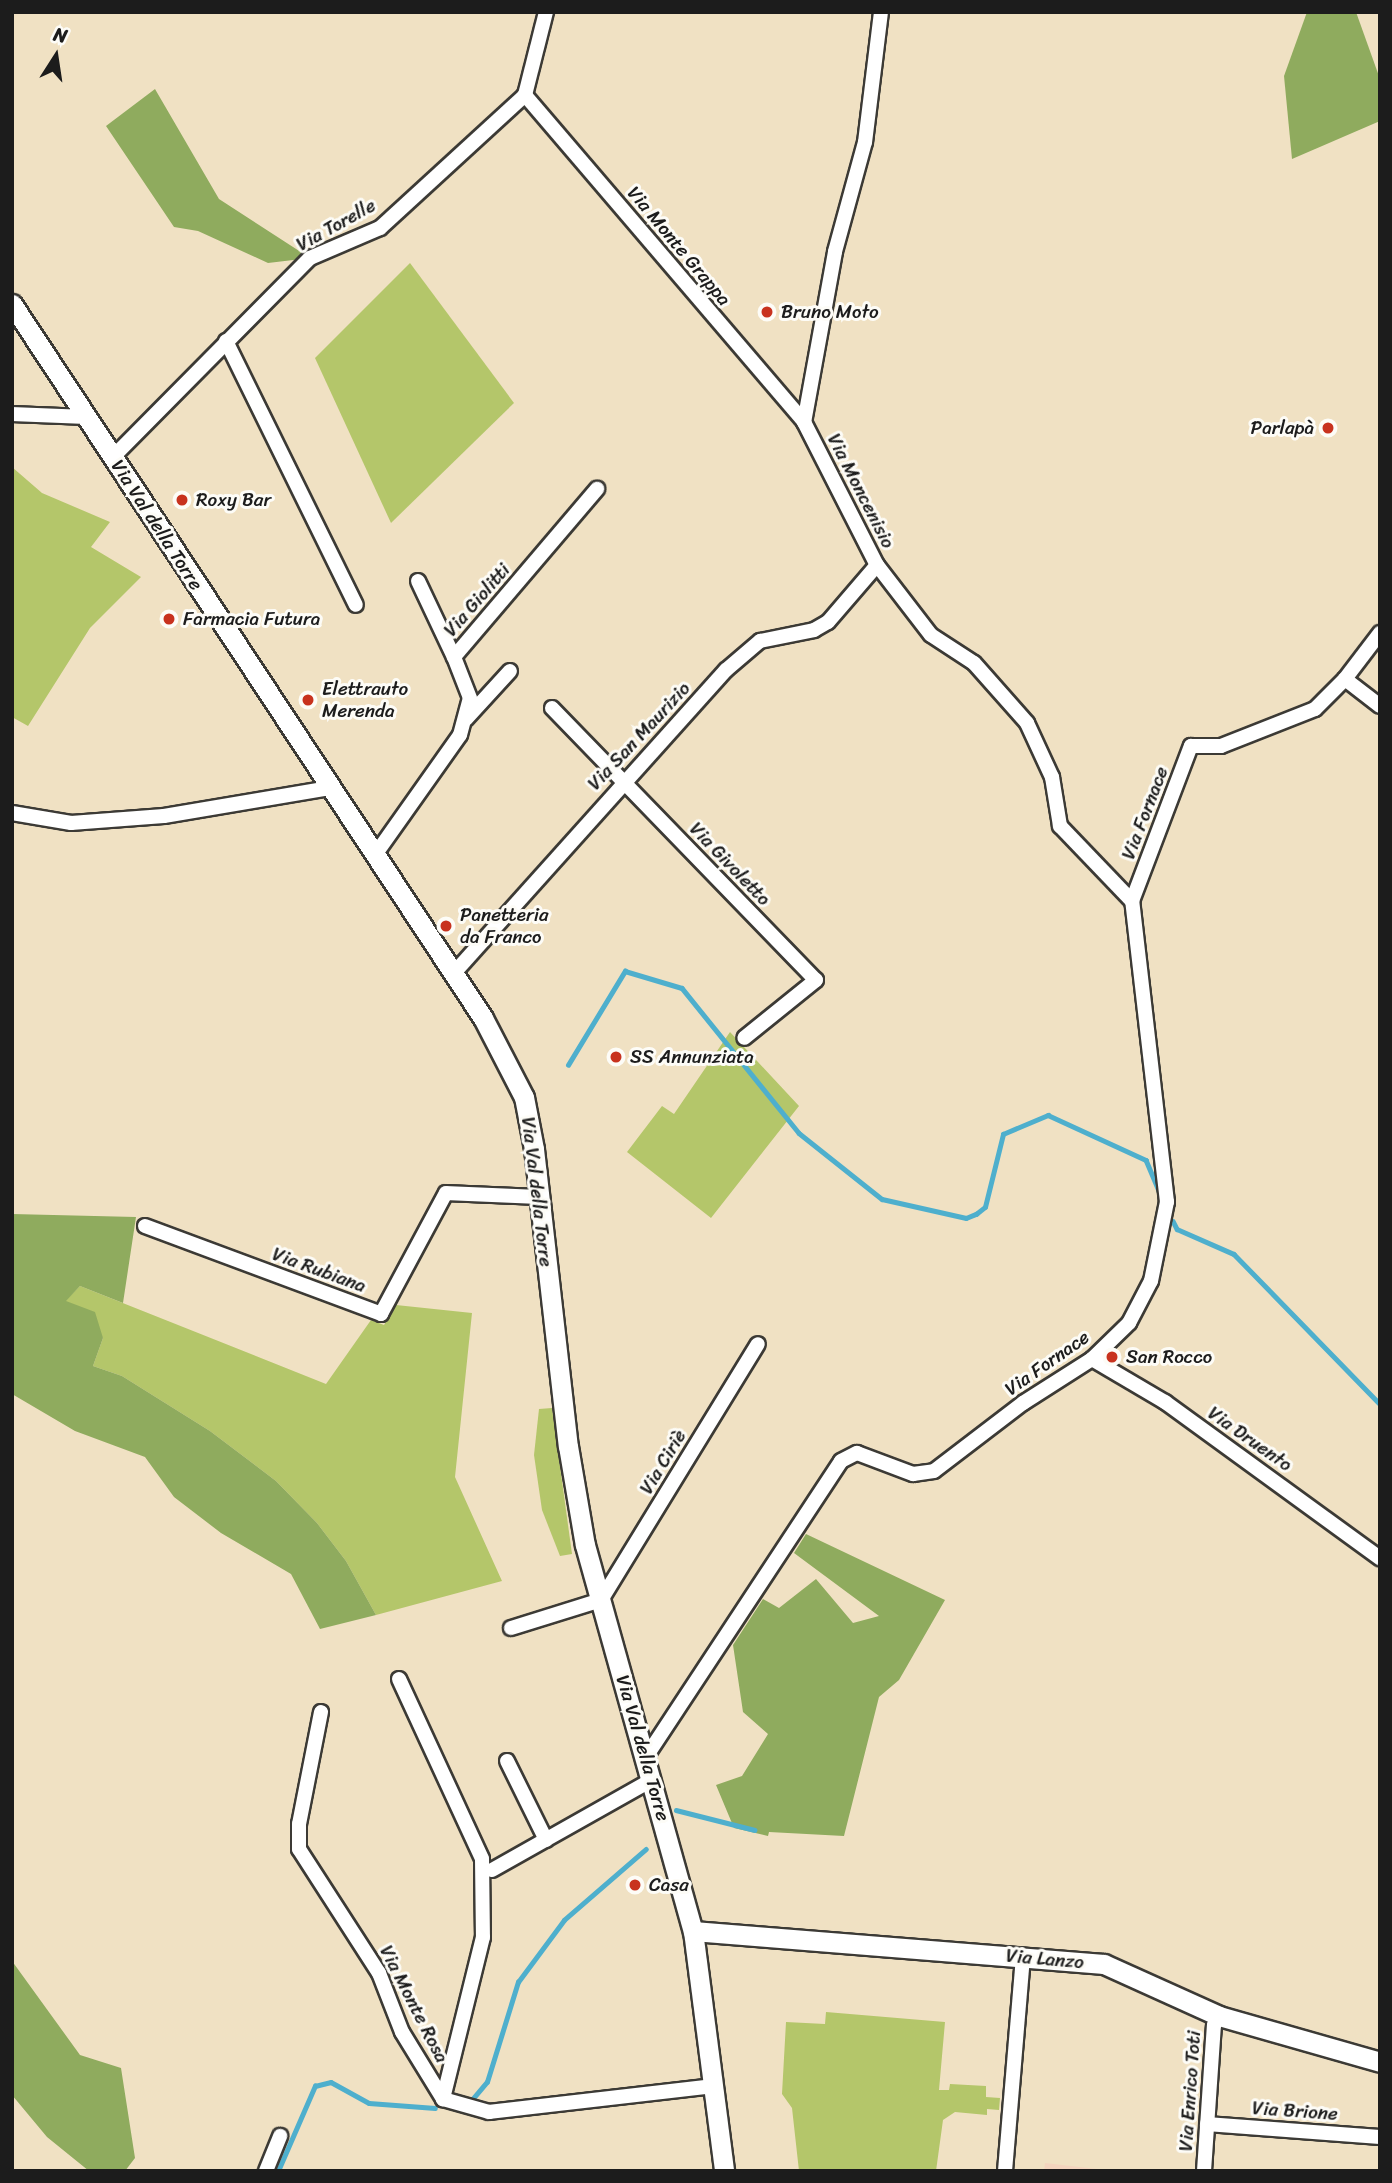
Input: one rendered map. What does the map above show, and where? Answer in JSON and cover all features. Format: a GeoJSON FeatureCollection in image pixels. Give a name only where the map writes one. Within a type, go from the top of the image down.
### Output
{"type":"FeatureCollection","features":[{"type":"Feature","properties":{"kind":"street"},"geometry":{"type":"LineString","coordinates":[[525,95],[546,12]]}},
{"type":"Feature","properties":{"kind":"street","name":"Via Moncenisio"},"geometry":{"type":"LineString","coordinates":[[881,12],[865,142],[835,253],[804,422],[877,565],[932,635],[974,663],[1027,723],[1052,777],[1060,826],[1132,901]]}},
{"type":"Feature","properties":{"kind":"street","name":"Via Torelle"},"geometry":{"type":"LineString","coordinates":[[113,458],[310,258],[380,228],[525,95]]}},
{"type":"Feature","properties":{"kind":"street","name":"Via Monte Grappa"},"geometry":{"type":"LineString","coordinates":[[525,95],[804,422]]}},
{"type":"Feature","properties":{"kind":"street","name":"Via Val della Torre"},"geometry":{"type":"LineString","coordinates":[[12,304],[454,973],[510,1064],[524,1097],[568,1446],[585,1545],[693,1931],[724,2171]]}},
{"type":"Feature","properties":{"kind":"street"},"geometry":{"type":"LineString","coordinates":[[226,341],[356,606]]}},
{"type":"Feature","properties":{"kind":"street"},"geometry":{"type":"LineString","coordinates":[[12,414],[86,417]]}},
{"type":"Feature","properties":{"kind":"street","name":"Via Giolitti"},"geometry":{"type":"LineString","coordinates":[[375,855],[450,753],[466,719],[467,684],[454,657],[597,489]]}},
{"type":"Feature","properties":{"kind":"street","name":"Via San Maurizio"},"geometry":{"type":"LineString","coordinates":[[454,973],[622,782],[726,670],[760,641],[814,630],[828,622],[877,565]]}},
{"type":"Feature","properties":{"kind":"street"},"geometry":{"type":"LineString","coordinates":[[418,582],[454,657]]}},
{"type":"Feature","properties":{"kind":"street","name":"Via Fornace"},"geometry":{"type":"LineString","coordinates":[[646,1757],[841,1461],[857,1453],[913,1475],[934,1471],[1023,1403],[1092,1359],[1129,1323],[1151,1281],[1167,1202],[1132,901],[1191,746],[1221,746],[1315,709],[1345,679],[1380,632]]}},
{"type":"Feature","properties":{"kind":"street"},"geometry":{"type":"LineString","coordinates":[[466,719],[510,671]]}},
{"type":"Feature","properties":{"kind":"street"},"geometry":{"type":"LineString","coordinates":[[1345,679],[1380,706]]}},
{"type":"Feature","properties":{"kind":"street","name":"Via Givoletto"},"geometry":{"type":"LineString","coordinates":[[552,708],[816,980],[744,1038]]}},
{"type":"Feature","properties":{"kind":"street"},"geometry":{"type":"LineString","coordinates":[[12,813],[71,823],[164,816],[330,788]]}},
{"type":"Feature","properties":{"kind":"street","name":"Via Rubiana"},"geometry":{"type":"LineString","coordinates":[[145,1226],[381,1314],[446,1192],[538,1196]]}},
{"type":"Feature","properties":{"kind":"street","name":"Via Ciriè"},"geometry":{"type":"LineString","coordinates":[[601,1600],[758,1344]]}},
{"type":"Feature","properties":{"kind":"street","name":"Via Druento"},"geometry":{"type":"LineString","coordinates":[[1092,1359],[1165,1402],[1380,1558]]}},
{"type":"Feature","properties":{"kind":"street"},"geometry":{"type":"LineString","coordinates":[[511,1628],[601,1600]]}},
{"type":"Feature","properties":{"kind":"street"},"geometry":{"type":"LineString","coordinates":[[399,1679],[482,1859],[483,1937],[443,2099],[489,2112],[714,2086]]}},
{"type":"Feature","properties":{"kind":"street","name":"Via Monte Rosa"},"geometry":{"type":"LineString","coordinates":[[321,1712],[299,1824],[299,1849],[379,1973],[402,2032],[443,2099]]}},
{"type":"Feature","properties":{"kind":"street"},"geometry":{"type":"LineString","coordinates":[[507,1761],[546,1840]]}},
{"type":"Feature","properties":{"kind":"street"},"geometry":{"type":"LineString","coordinates":[[492,1870],[652,1780]]}},
{"type":"Feature","properties":{"kind":"street","name":"Via Lanzo"},"geometry":{"type":"LineString","coordinates":[[693,1931],[1112,1966],[1219,2016],[1380,2062]]}},
{"type":"Feature","properties":{"kind":"street"},"geometry":{"type":"LineString","coordinates":[[1005,2171],[1023,1957]]}},
{"type":"Feature","properties":{"kind":"street","name":"Via Enrico Toti"},"geometry":{"type":"LineString","coordinates":[[1204,2171],[1214,2025],[1219,2016]]}},
{"type":"Feature","properties":{"kind":"street","name":"Via Brione"},"geometry":{"type":"LineString","coordinates":[[1207,2124],[1380,2137]]}},
{"type":"Feature","properties":{"kind":"street"},"geometry":{"type":"LineString","coordinates":[[266,2171],[280,2136]]}},
{"type":"Feature","properties":{"kind":"shaded area"},"geometry":{"type":"Polygon","coordinates":[[[1045,2163],[1097,2169],[1099,2171],[1044,2171],[1045,2163]]]}},
{"type":"Feature","properties":{"kind":"green space"},"geometry":{"type":"Polygon","coordinates":[[[1307,12],[1356,12],[1380,79],[1380,121],[1292,159],[1284,76],[1307,12]]]}},
{"type":"Feature","properties":{"kind":"green space"},"geometry":{"type":"Polygon","coordinates":[[[155,89],[219,199],[310,258],[268,263],[198,231],[174,227],[106,126],[155,89]]]}},
{"type":"Feature","properties":{"kind":"green space"},"geometry":{"type":"Polygon","coordinates":[[[410,263],[514,403],[391,523],[315,358],[410,263]]]}},
{"type":"Feature","properties":{"kind":"green space"},"geometry":{"type":"Polygon","coordinates":[[[12,467],[42,493],[110,522],[91,547],[141,577],[90,628],[28,726],[12,717],[12,467]]]}},
{"type":"Feature","properties":{"kind":"green space"},"geometry":{"type":"Polygon","coordinates":[[[730,1032],[799,1106],[711,1218],[627,1152],[662,1106],[674,1114],[730,1032]]]}},
{"type":"Feature","properties":{"kind":"green space"},"geometry":{"type":"Polygon","coordinates":[[[12,1214],[136,1217],[123,1303],[80,1286],[66,1301],[95,1312],[103,1338],[93,1366],[122,1376],[210,1431],[276,1481],[317,1523],[346,1561],[376,1615],[320,1629],[291,1574],[221,1533],[174,1497],[145,1457],[75,1431],[12,1394],[12,1214]]]}},
{"type":"Feature","properties":{"kind":"green space"},"geometry":{"type":"Polygon","coordinates":[[[80,1286],[326,1384],[371,1320],[384,1325],[396,1305],[472,1313],[455,1477],[502,1581],[376,1615],[346,1561],[317,1523],[276,1481],[210,1431],[122,1376],[93,1366],[103,1338],[65,1301],[80,1286]]]}},
{"type":"Feature","properties":{"kind":"green space"},"geometry":{"type":"Polygon","coordinates":[[[552,1408],[572,1554],[560,1556],[542,1510],[534,1455],[539,1409],[552,1408]]]}},
{"type":"Feature","properties":{"kind":"green space"},"geometry":{"type":"Polygon","coordinates":[[[806,1534],[945,1600],[899,1680],[879,1697],[844,1836],[769,1832],[768,1836],[734,1828],[716,1785],[742,1776],[768,1734],[743,1712],[733,1645],[763,1599],[779,1608],[816,1579],[853,1623],[879,1616],[794,1553],[806,1534]]]}},
{"type":"Feature","properties":{"kind":"green space"},"geometry":{"type":"Polygon","coordinates":[[[12,1961],[80,2055],[121,2068],[135,2158],[125,2171],[89,2171],[47,2137],[12,2095],[12,1961]]]}},
{"type":"Feature","properties":{"kind":"green space"},"geometry":{"type":"Polygon","coordinates":[[[826,2012],[945,2022],[939,2090],[949,2090],[950,2084],[986,2086],[986,2097],[1000,2098],[999,2110],[987,2109],[987,2115],[955,2112],[943,2120],[936,2171],[799,2171],[792,2108],[782,2094],[786,2022],[825,2024],[826,2012]]]}},
{"type":"Feature","properties":{"kind":"waterway"},"geometry":{"type":"LineString","coordinates":[[568,1065],[625,971],[682,988],[799,1133],[882,1199],[966,1218],[976,1214],[985,1207],[1003,1134],[1048,1115],[1146,1160],[1159,1190]]}},
{"type":"Feature","properties":{"kind":"waterway"},"geometry":{"type":"LineString","coordinates":[[1173,1221],[1177,1229],[1234,1254],[1380,1404]]}},
{"type":"Feature","properties":{"kind":"waterway"},"geometry":{"type":"LineString","coordinates":[[676,1810],[755,1830]]}},
{"type":"Feature","properties":{"kind":"waterway"},"geometry":{"type":"LineString","coordinates":[[470,2102],[487,2082],[518,1982],[564,1920],[646,1849]]}},
{"type":"Feature","properties":{"kind":"waterway"},"geometry":{"type":"LineString","coordinates":[[278,2171],[315,2086],[331,2082],[369,2103],[435,2108]]}},
{"type":"Feature","properties":{"kind":"place","name":"Bruno Moto"},"geometry":{"type":"Point","coordinates":[767,312]}},
{"type":"Feature","properties":{"kind":"place","name":"Parlapà"},"geometry":{"type":"Point","coordinates":[1328,428]}},
{"type":"Feature","properties":{"kind":"place","name":"Roxy Bar"},"geometry":{"type":"Point","coordinates":[182,500]}},
{"type":"Feature","properties":{"kind":"place","name":"Farmacia Futura"},"geometry":{"type":"Point","coordinates":[169,619]}},
{"type":"Feature","properties":{"kind":"place","name":"Elettrauto Merenda"},"geometry":{"type":"Point","coordinates":[308,700]}},
{"type":"Feature","properties":{"kind":"place","name":"Panetteria da Franco"},"geometry":{"type":"Point","coordinates":[446,926]}},
{"type":"Feature","properties":{"kind":"place","name":"SS Annunziata"},"geometry":{"type":"Point","coordinates":[616,1057]}},
{"type":"Feature","properties":{"kind":"place","name":"San Rocco"},"geometry":{"type":"Point","coordinates":[1112,1357]}},
{"type":"Feature","properties":{"kind":"place","name":"Casa"},"geometry":{"type":"Point","coordinates":[635,1885]}}]}
